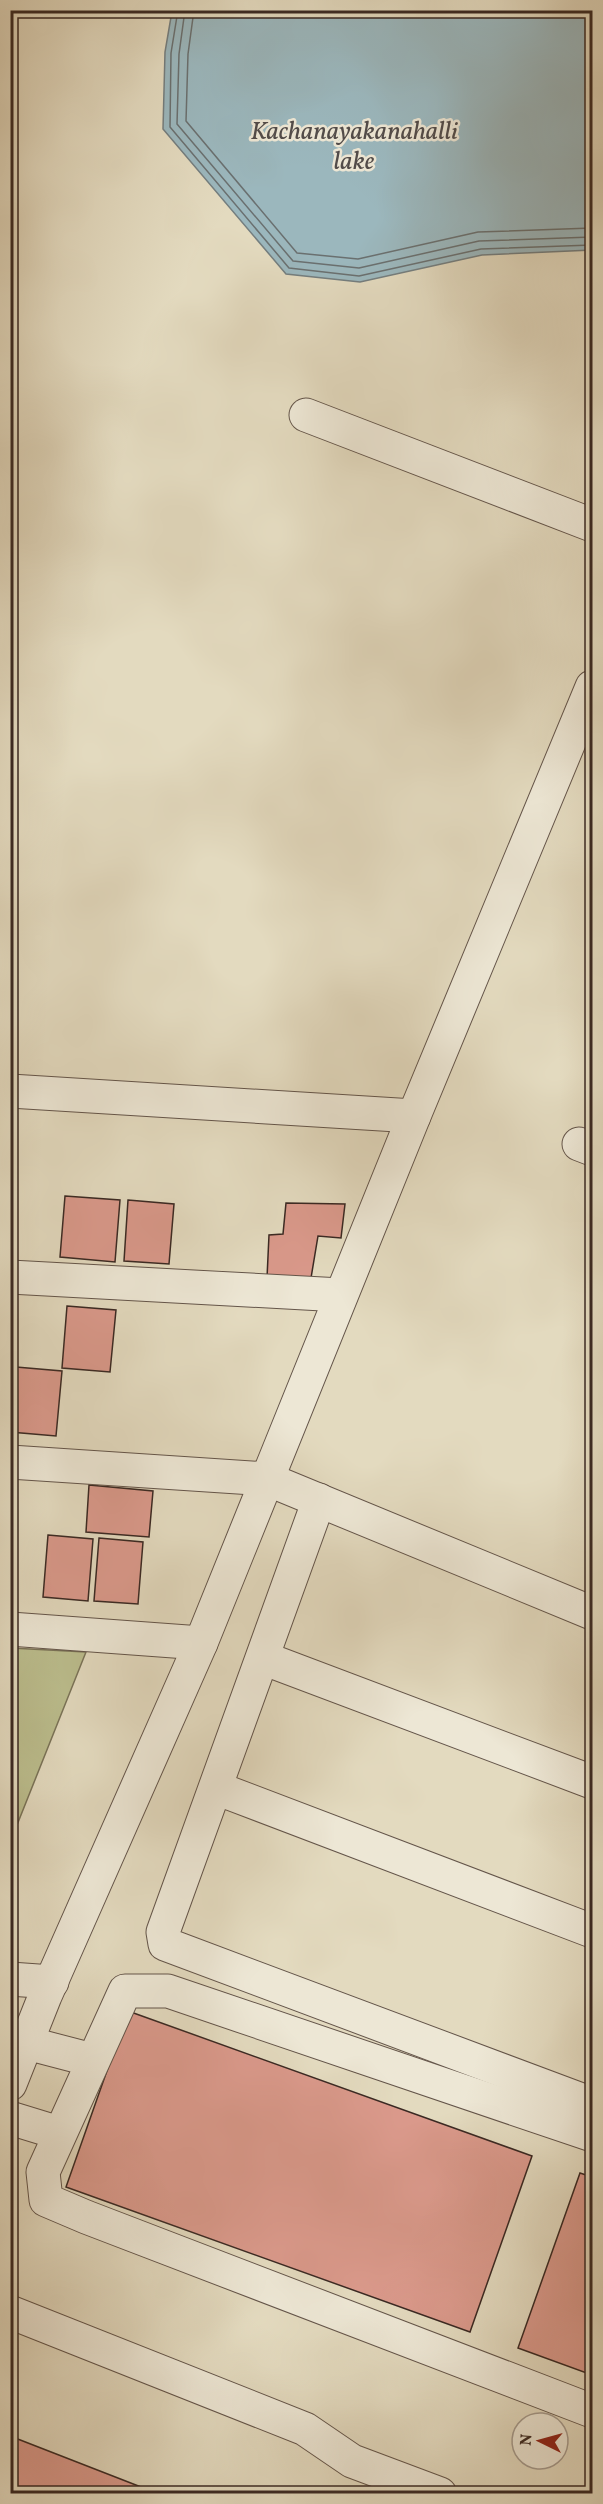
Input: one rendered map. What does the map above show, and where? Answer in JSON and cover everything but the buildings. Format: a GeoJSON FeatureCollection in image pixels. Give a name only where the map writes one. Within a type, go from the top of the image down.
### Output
{"type":"FeatureCollection","features":[{"type":"Feature","properties":{"kind":"street"},"geometry":{"type":"LineString","coordinates":[[306,415],[592,525]]}},
{"type":"Feature","properties":{"kind":"street"},"geometry":{"type":"LineString","coordinates":[[10,2084],[52,1982],[201,1643],[414,1116],[592,687]]}},
{"type":"Feature","properties":{"kind":"street"},"geometry":{"type":"LineString","coordinates":[[10,1091],[414,1116]]}},
{"type":"Feature","properties":{"kind":"street"},"geometry":{"type":"LineString","coordinates":[[10,1277],[341,1295]]}},
{"type":"Feature","properties":{"kind":"street"},"geometry":{"type":"LineString","coordinates":[[10,1462],[267,1479],[592,1613]]}},
{"type":"Feature","properties":{"kind":"street"},"geometry":{"type":"LineString","coordinates":[[319,1500],[163,1932],[165,1944],[592,2104]]}},
{"type":"Feature","properties":{"kind":"street"},"geometry":{"type":"LineString","coordinates":[[10,1629],[201,1643]]}},
{"type":"Feature","properties":{"kind":"street"},"geometry":{"type":"LineString","coordinates":[[263,1658],[592,1782]]}},
{"type":"Feature","properties":{"kind":"street"},"geometry":{"type":"LineString","coordinates":[[216,1788],[592,1930]]}},
{"type":"Feature","properties":{"kind":"street"},"geometry":{"type":"LineString","coordinates":[[10,1979],[52,1982]]}},
{"type":"Feature","properties":{"kind":"street"},"geometry":{"type":"LineString","coordinates":[[592,2135],[168,1991],[125,1991],[43,2172],[45,2200],[592,2412]]}},
{"type":"Feature","properties":{"kind":"street"},"geometry":{"type":"LineString","coordinates":[[27,2043],[92,2060]]}},
{"type":"Feature","properties":{"kind":"street"},"geometry":{"type":"LineString","coordinates":[[10,2118],[59,2133]]}},
{"type":"Feature","properties":{"kind":"street"},"geometry":{"type":"LineString","coordinates":[[10,2312],[305,2429],[352,2460],[440,2493]]}},
{"type":"Feature","properties":{"kind":"green space"},"geometry":{"type":"Polygon","coordinates":[[[10,1648],[86,1652],[11,1840],[10,1648]]]}},
{"type":"Feature","properties":{"kind":"water","name":"Kachanayakanahalli lake"},"geometry":{"type":"Polygon","coordinates":[[[172,11],[592,11],[592,250],[482,255],[360,282],[286,274],[163,129],[165,52],[172,11]]]}}]}
